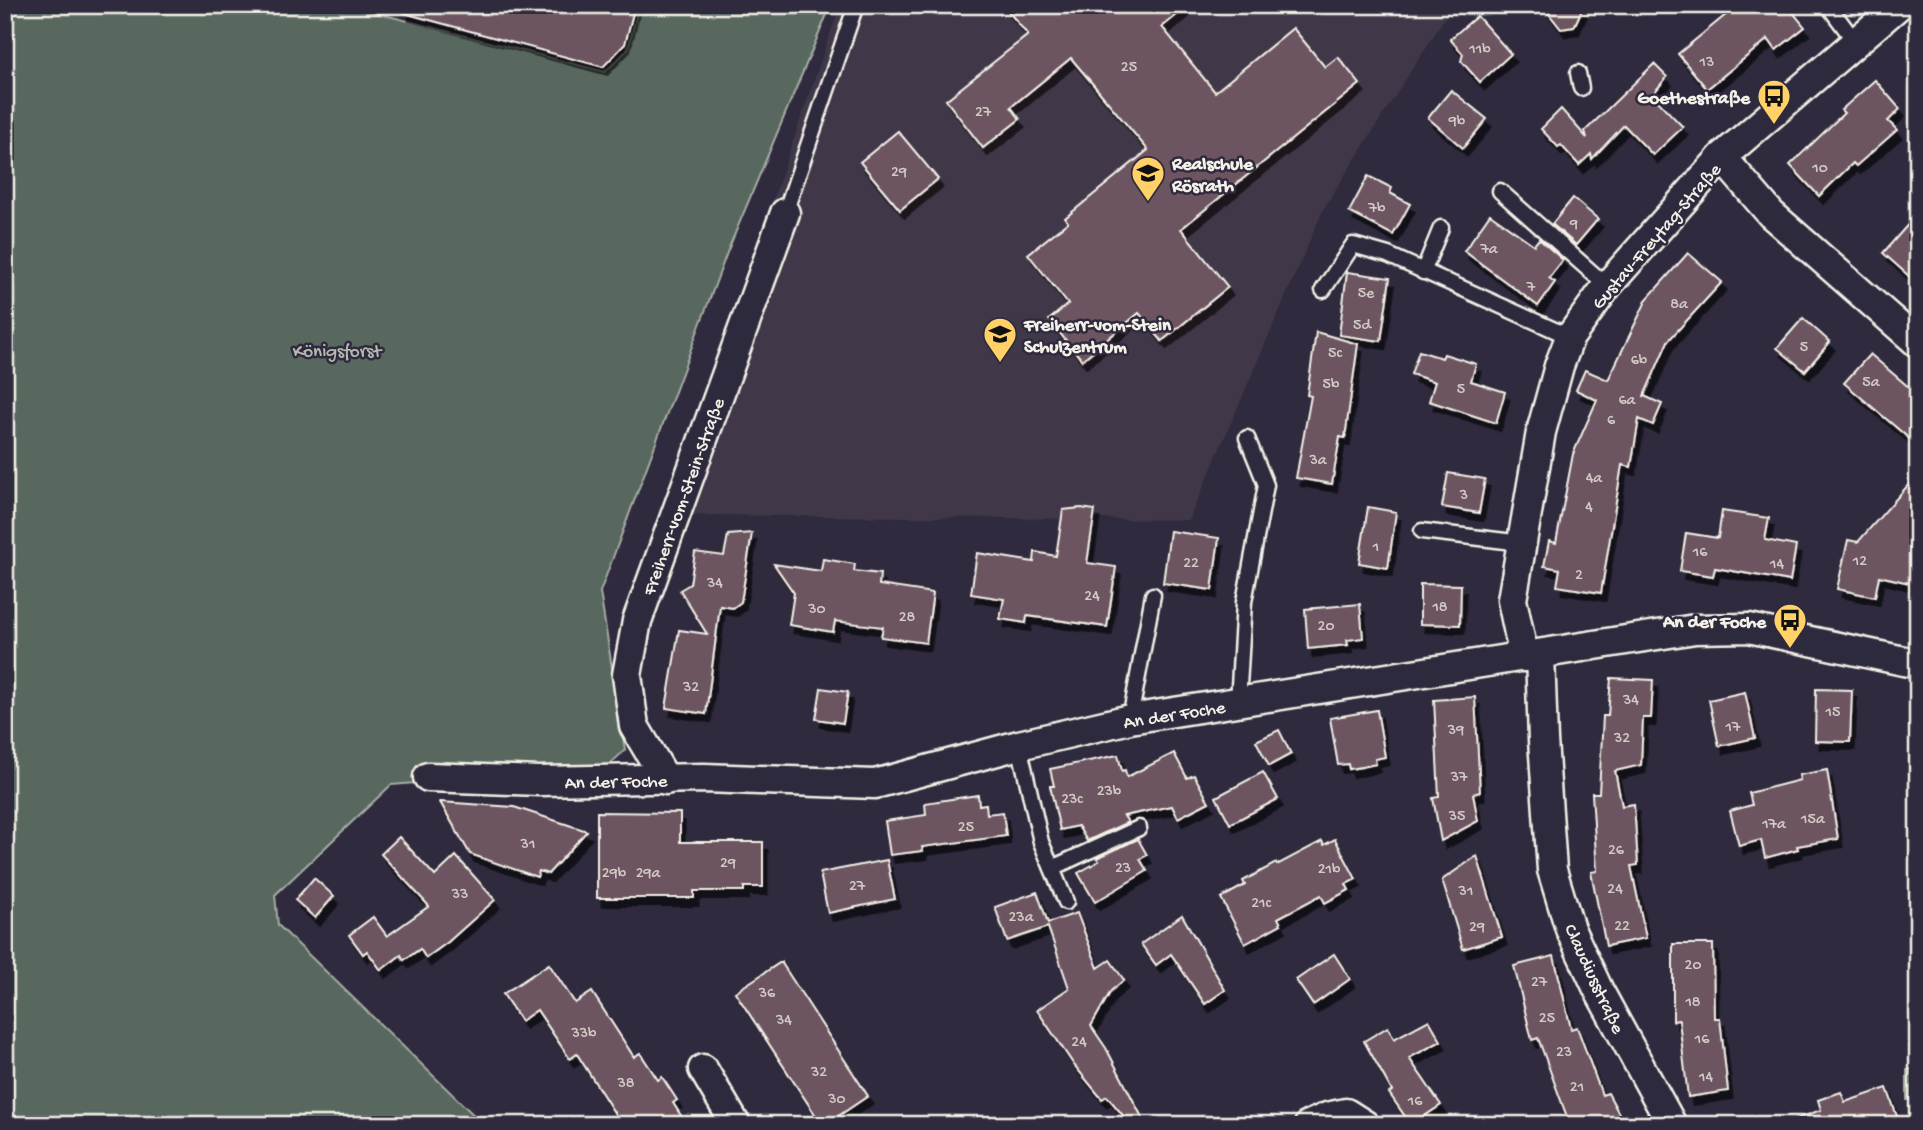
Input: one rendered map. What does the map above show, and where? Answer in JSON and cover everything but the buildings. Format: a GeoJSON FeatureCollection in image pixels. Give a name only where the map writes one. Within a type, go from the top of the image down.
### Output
{"type":"FeatureCollection","features":[{"type":"Feature","properties":{"kind":"street","name":"Gustav-Freytag-Straße"},"geometry":{"type":"LineString","coordinates":[[1532,656],[1512,600],[1541,432],[1570,337],[1607,286],[1722,157],[1899,5]]}},
{"type":"Feature","properties":{"kind":"street"},"geometry":{"type":"LineString","coordinates":[[1722,157],[1771,214],[1918,342]]}},
{"type":"Feature","properties":{"kind":"street","name":"Freiherr-vom-Stein-Straße"},"geometry":{"type":"LineString","coordinates":[[666,780],[634,726],[628,675],[637,621],[785,213]]}},
{"type":"Feature","properties":{"kind":"street","name":"An der Foche"},"geometry":{"type":"LineString","coordinates":[[428,777],[539,781],[704,778],[875,784],[1019,745],[1130,719],[1695,629],[1749,628],[1918,664]]}},
{"type":"Feature","properties":{"kind":"street","name":"Claudiusstraße"},"geometry":{"type":"LineString","coordinates":[[1532,656],[1552,870],[1576,941],[1599,991],[1672,1125]]}},
{"type":"Feature","properties":{"kind":"street"},"geometry":{"type":"LineString","coordinates":[[703,1069],[736,1125]]}},
{"type":"Feature","properties":{"kind":"street"},"geometry":{"type":"LineString","coordinates":[[1309,1125],[1346,1113],[1365,1125]]}},
{"type":"Feature","properties":{"kind":"lane"},"geometry":{"type":"LineString","coordinates":[[785,213],[856,5]]}},
{"type":"Feature","properties":{"kind":"lane"},"geometry":{"type":"LineString","coordinates":[[1828,5],[1856,43]]}},
{"type":"Feature","properties":{"kind":"lane"},"geometry":{"type":"LineString","coordinates":[[1500,191],[1607,286]]}},
{"type":"Feature","properties":{"kind":"lane"},"geometry":{"type":"LineString","coordinates":[[1423,272],[1441,228]]}},
{"type":"Feature","properties":{"kind":"lane"},"geometry":{"type":"LineString","coordinates":[[1323,290],[1353,245],[1388,255],[1570,337]]}},
{"type":"Feature","properties":{"kind":"lane"},"geometry":{"type":"LineString","coordinates":[[1238,703],[1244,602],[1266,485],[1247,438]]}},
{"type":"Feature","properties":{"kind":"lane"},"geometry":{"type":"LineString","coordinates":[[1422,531],[1522,542]]}},
{"type":"Feature","properties":{"kind":"lane"},"geometry":{"type":"LineString","coordinates":[[1130,719],[1153,595]]}},
{"type":"Feature","properties":{"kind":"lane"},"geometry":{"type":"LineString","coordinates":[[1019,745],[1041,842],[1066,902]]}},
{"type":"Feature","properties":{"kind":"lane"},"geometry":{"type":"LineString","coordinates":[[1052,868],[1139,828]]}},
{"type":"Feature","properties":{"kind":"shaded area","name":"Freiherr-vom-Stein Schulzentrum"},"geometry":{"type":"Polygon","coordinates":[[[840,5],[1453,5],[1324,208],[1189,520],[693,515],[796,214],[772,202],[840,5]]]}},
{"type":"Feature","properties":{"kind":"green space","name":"Königsforst"},"geometry":{"type":"Polygon","coordinates":[[[5,5],[346,5],[605,72],[628,49],[639,5],[831,5],[728,250],[600,592],[625,750],[606,768],[391,785],[275,895],[278,925],[484,1125],[5,1125],[5,5]]]}},
{"type":"Feature","properties":{"kind":"green space"},"geometry":{"type":"Polygon","coordinates":[[[1918,1068],[1918,1099],[1907,1100],[1907,1070],[1918,1068]]]}},
{"type":"Feature","properties":{"kind":"place","name":"Goethestraße"},"geometry":{"type":"Point","coordinates":[1774,126]}},
{"type":"Feature","properties":{"kind":"place","name":"Realschule Rösrath"},"geometry":{"type":"Point","coordinates":[1148,203]}},
{"type":"Feature","properties":{"kind":"place","name":"Freiherr-vom-Stein Schulzentrum"},"geometry":{"type":"Point","coordinates":[1000,364]}},
{"type":"Feature","properties":{"kind":"place","name":"An der Foche"},"geometry":{"type":"Point","coordinates":[1790,650]}}]}
